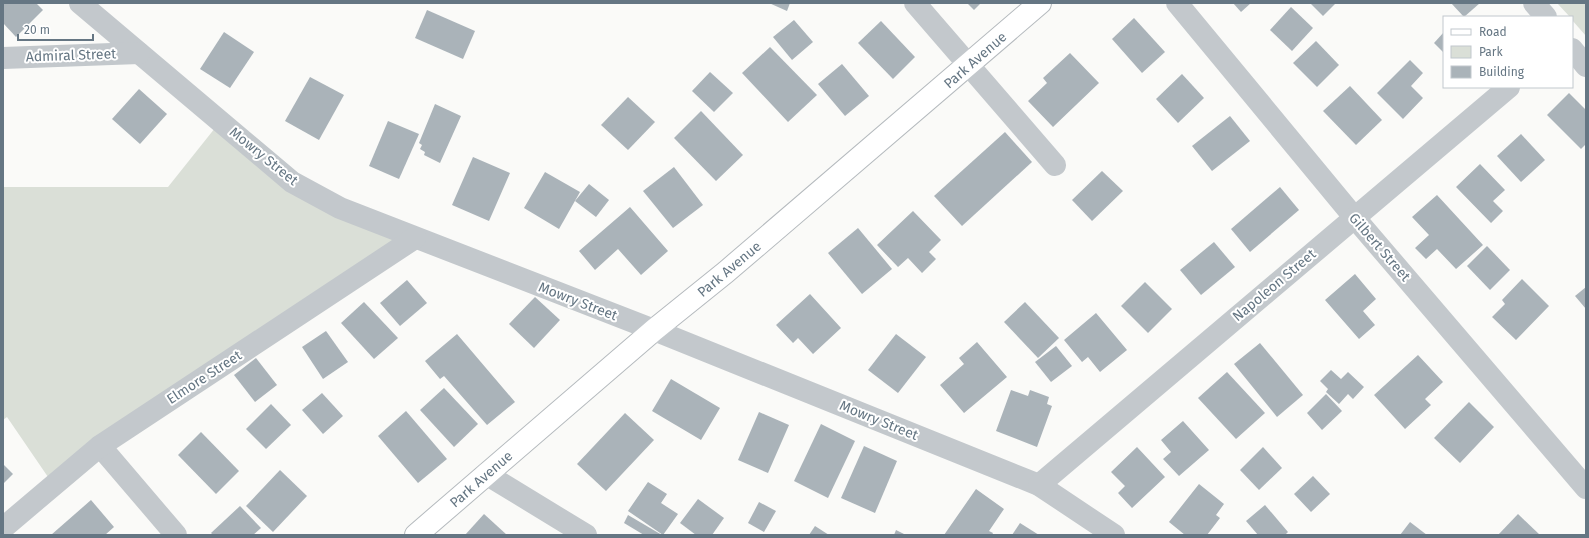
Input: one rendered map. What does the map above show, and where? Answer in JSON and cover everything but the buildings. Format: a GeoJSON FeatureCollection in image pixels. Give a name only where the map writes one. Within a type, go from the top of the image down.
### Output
{"type":"FeatureCollection","features":[{"type":"Feature","properties":{"kind":"main road","name":"Park Avenue"},"geometry":{"type":"LineString","coordinates":[[416,535],[654,330],[726,272],[970,65],[1040,3]]}},
{"type":"Feature","properties":{"kind":"street","name":"Mowry Street"},"geometry":{"type":"LineString","coordinates":[[80,3],[292,182],[340,208],[654,330],[1039,484],[1114,535]]}},
{"type":"Feature","properties":{"kind":"street"},"geometry":{"type":"LineString","coordinates":[[915,3],[1055,165]]}},
{"type":"Feature","properties":{"kind":"street","name":"Gilbert Street"},"geometry":{"type":"LineString","coordinates":[[1177,3],[1354,217],[1586,488]]}},
{"type":"Feature","properties":{"kind":"street"},"geometry":{"type":"LineString","coordinates":[[1534,3],[1545,16]]}},
{"type":"Feature","properties":{"kind":"street"},"geometry":{"type":"LineString","coordinates":[[1573,50],[1586,66]]}},
{"type":"Feature","properties":{"kind":"street","name":"Admiral Street"},"geometry":{"type":"LineString","coordinates":[[3,58],[139,53]]}},
{"type":"Feature","properties":{"kind":"street","name":"Napoleon Street"},"geometry":{"type":"LineString","coordinates":[[1039,484],[1508,88]]}},
{"type":"Feature","properties":{"kind":"street","name":"Elmore Street"},"geometry":{"type":"LineString","coordinates":[[3,528],[100,446],[415,238]]}},
{"type":"Feature","properties":{"kind":"street"},"geometry":{"type":"LineString","coordinates":[[100,446],[176,535]]}},
{"type":"Feature","properties":{"kind":"street"},"geometry":{"type":"LineString","coordinates":[[486,474],[586,535]]}},
{"type":"Feature","properties":{"kind":"green space"},"geometry":{"type":"Polygon","coordinates":[[[1557,3],[1586,3],[1586,36],[1573,21],[1573,16],[1569,16],[1557,3]]]}},
{"type":"Feature","properties":{"kind":"green space"},"geometry":{"type":"Polygon","coordinates":[[[219,123],[315,197],[417,229],[48,477],[7,417],[3,420],[3,187],[168,187],[219,123]]]}}]}
